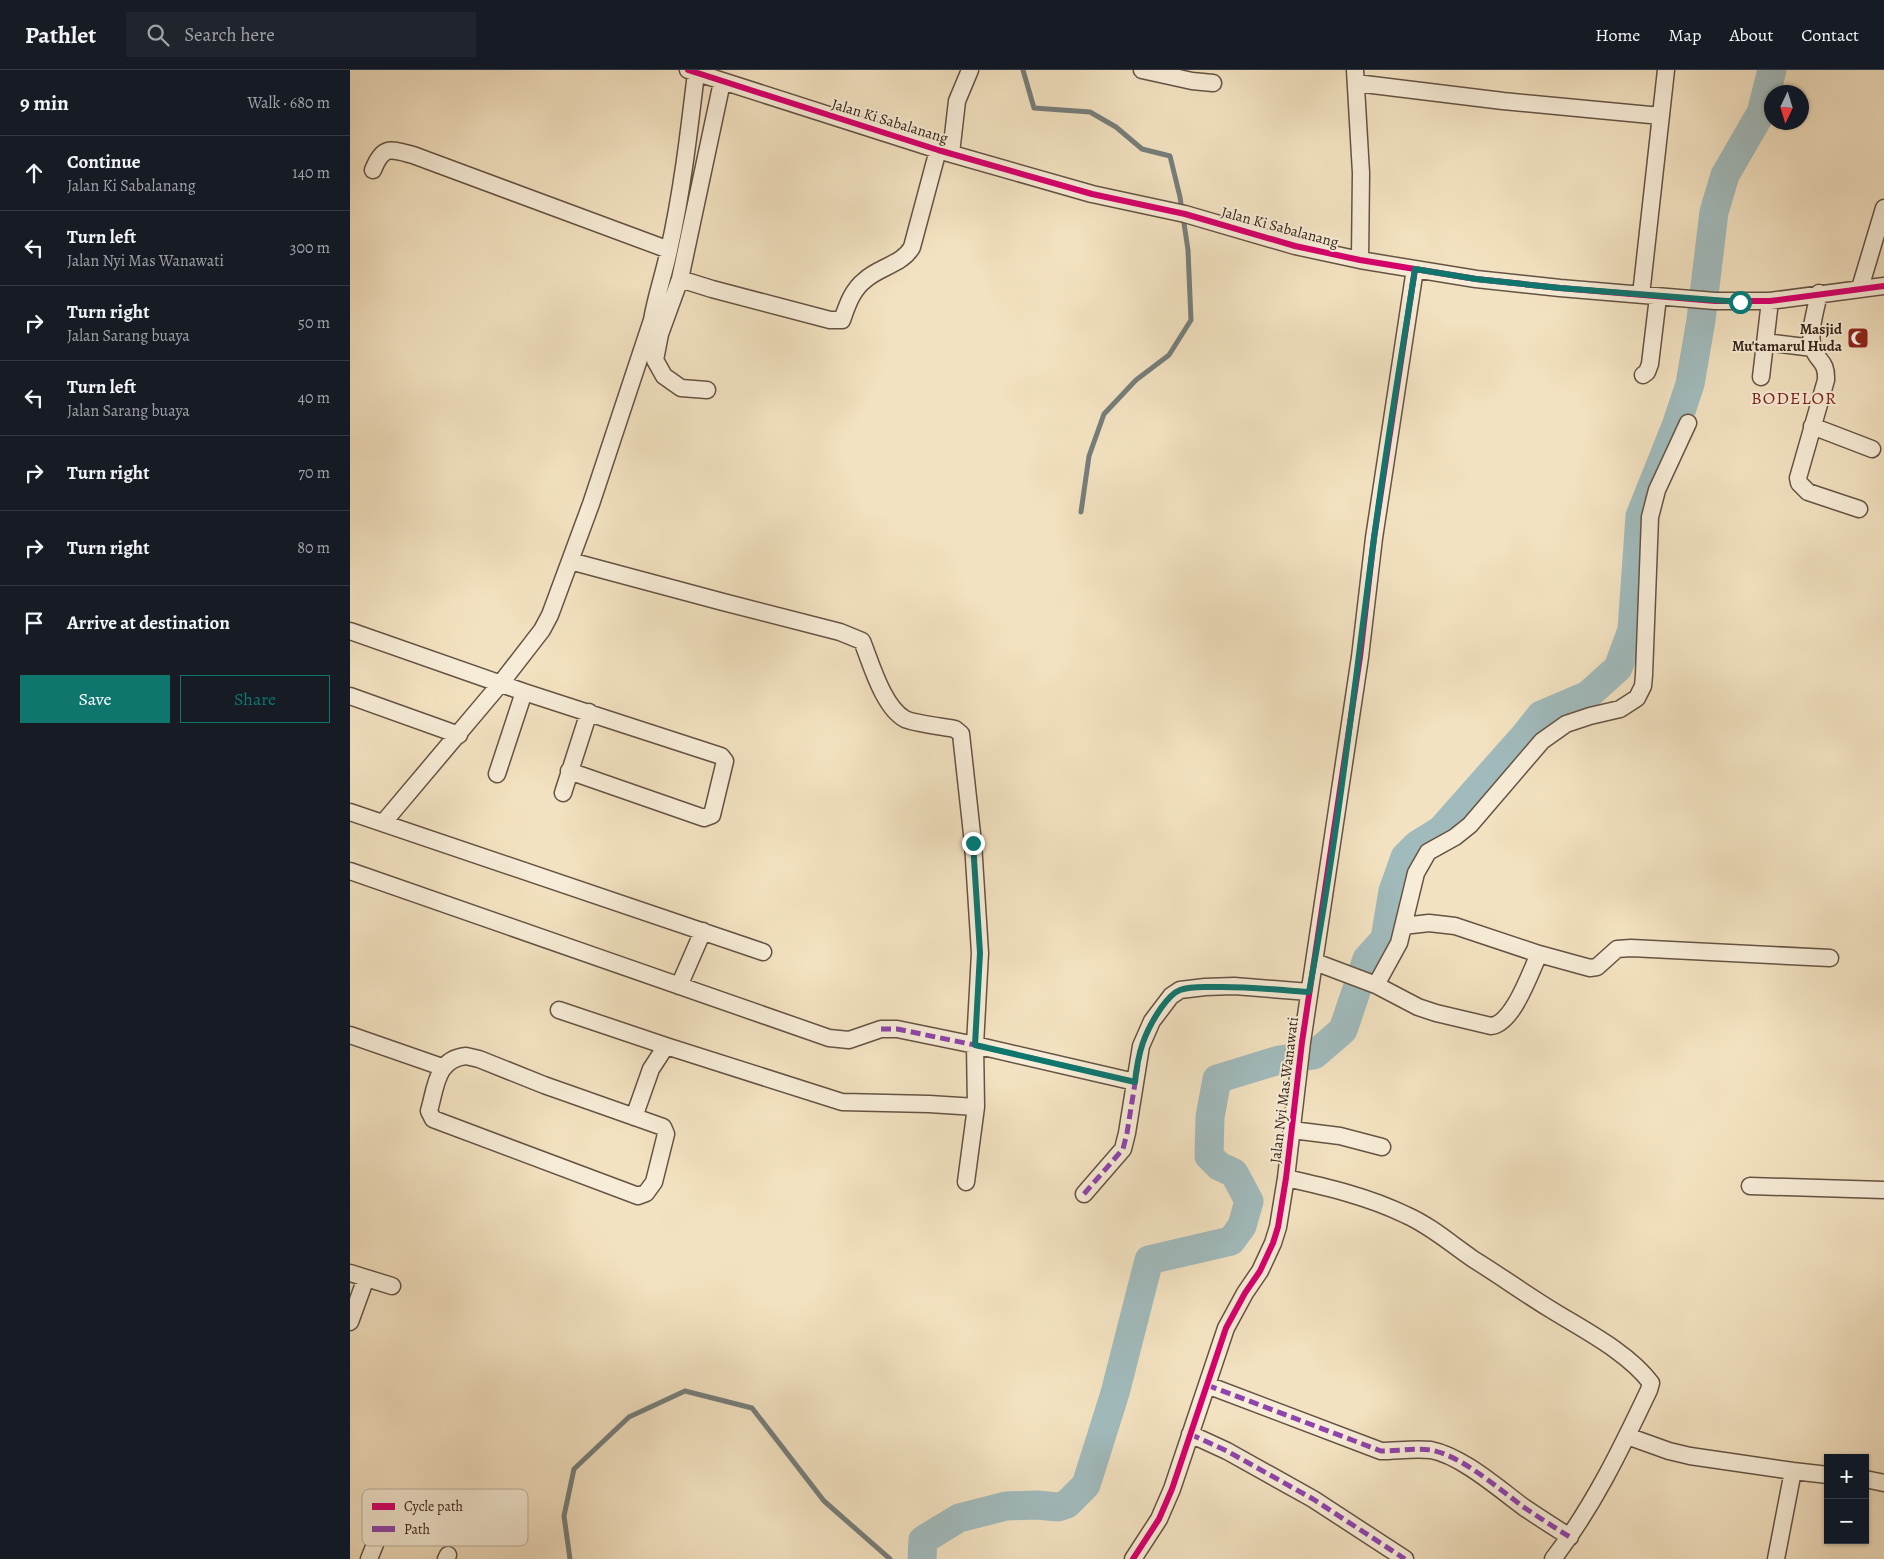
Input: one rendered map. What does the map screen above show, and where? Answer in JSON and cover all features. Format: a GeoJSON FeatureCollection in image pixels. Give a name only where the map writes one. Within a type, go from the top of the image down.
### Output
{"type":"FeatureCollection","features":[{"type":"Feature","properties":{"kind":"street"},"geometry":{"type":"LineString","coordinates":[[680,278],[712,289],[830,320],[842,320],[854,291],[865,280],[907,255],[912,246],[944,151],[957,101],[970,70]]}},
{"type":"Feature","properties":{"kind":"street"},"geometry":{"type":"LineString","coordinates":[[1142,70],[1192,81],[1213,83]]}},
{"type":"Feature","properties":{"kind":"street"},"geometry":{"type":"LineString","coordinates":[[1641,295],[1666,70]]}},
{"type":"Feature","properties":{"kind":"street"},"geometry":{"type":"LineString","coordinates":[[383,823],[501,683],[542,630],[550,615],[652,320],[657,291],[669,250],[699,72]]}},
{"type":"Feature","properties":{"kind":"street","name":"Jalan Ki Sabalanang"},"geometry":{"type":"LineString","coordinates":[[699,72],[722,82],[944,151],[1092,194],[1182,213],[1295,246],[1360,260],[1476,279],[1694,300],[1770,301],[1884,286]]}},
{"type":"Feature","properties":{"kind":"street"},"geometry":{"type":"LineString","coordinates":[[1360,260],[1362,173],[1355,77],[1503,101],[1661,116]]}},
{"type":"Feature","properties":{"kind":"street"},"geometry":{"type":"LineString","coordinates":[[707,390],[681,388],[664,376],[655,360],[660,334],[680,278],[722,82]]}},
{"type":"Feature","properties":{"kind":"street"},"geometry":{"type":"LineString","coordinates":[[373,170],[383,152],[392,149],[669,250]]}},
{"type":"Feature","properties":{"kind":"street"},"geometry":{"type":"LineString","coordinates":[[1860,288],[1884,208]]}},
{"type":"Feature","properties":{"kind":"street","name":"Jalan Nyi Mas Wanawati"},"geometry":{"type":"LineString","coordinates":[[1133,1559],[1158,1519],[1172,1489],[1226,1328],[1245,1293],[1260,1271],[1273,1243],[1278,1226],[1286,1178],[1309,992],[1360,657],[1374,538],[1415,269]]}},
{"type":"Feature","properties":{"kind":"street"},"geometry":{"type":"LineString","coordinates":[[1819,294],[1812,329],[1812,348],[1822,362],[1826,373],[1824,388],[1798,478],[1799,484],[1808,492],[1859,510]]}},
{"type":"Feature","properties":{"kind":"street"},"geometry":{"type":"LineString","coordinates":[[1643,375],[1647,372],[1650,364],[1658,297]]}},
{"type":"Feature","properties":{"kind":"street"},"geometry":{"type":"LineString","coordinates":[[1761,377],[1770,301]]}},
{"type":"Feature","properties":{"kind":"street"},"geometry":{"type":"LineString","coordinates":[[1765,342],[1812,348]]}},
{"type":"Feature","properties":{"kind":"street"},"geometry":{"type":"LineString","coordinates":[[1373,984],[1393,957],[1399,944],[1416,873],[1428,852],[1455,837],[1470,825],[1542,741],[1566,724],[1620,709],[1637,698],[1643,686],[1644,675],[1650,517],[1656,490],[1688,423]]}},
{"type":"Feature","properties":{"kind":"street"},"geometry":{"type":"LineString","coordinates":[[1812,426],[1872,450]]}},
{"type":"Feature","properties":{"kind":"street"},"geometry":{"type":"LineString","coordinates":[[570,561],[840,632],[862,641],[879,686],[892,707],[905,719],[955,729],[961,734],[973,843],[980,953],[975,1045],[976,1107],[966,1182]]}},
{"type":"Feature","properties":{"kind":"street"},"geometry":{"type":"LineString","coordinates":[[350,631],[524,692],[721,756],[725,764],[712,815],[708,818],[569,771]]}},
{"type":"Feature","properties":{"kind":"street"},"geometry":{"type":"LineString","coordinates":[[497,774],[524,692]]}},
{"type":"Feature","properties":{"kind":"street"},"geometry":{"type":"LineString","coordinates":[[350,696],[459,735]]}},
{"type":"Feature","properties":{"kind":"street"},"geometry":{"type":"LineString","coordinates":[[563,793],[589,712]]}},
{"type":"Feature","properties":{"kind":"street"},"geometry":{"type":"LineString","coordinates":[[350,812],[763,952]]}},
{"type":"Feature","properties":{"kind":"street"},"geometry":{"type":"LineString","coordinates":[[350,871],[829,1038],[849,1040],[881,1029],[897,1030],[975,1045],[1135,1082]]}},
{"type":"Feature","properties":{"kind":"street"},"geometry":{"type":"LineString","coordinates":[[1403,926],[1428,923],[1455,926],[1539,954],[1590,968],[1597,967],[1617,949],[1632,948],[1830,958]]}},
{"type":"Feature","properties":{"kind":"street"},"geometry":{"type":"LineString","coordinates":[[679,986],[703,931]]}},
{"type":"Feature","properties":{"kind":"street"},"geometry":{"type":"LineString","coordinates":[[1315,962],[1350,974],[1436,1013],[1497,1026],[1511,1013],[1539,954]]}},
{"type":"Feature","properties":{"kind":"street"},"geometry":{"type":"LineString","coordinates":[[1084,1194],[1123,1149],[1140,1046],[1157,1014],[1171,996],[1180,990],[1234,986],[1309,992]]}},
{"type":"Feature","properties":{"kind":"street"},"geometry":{"type":"LineString","coordinates":[[559,1010],[821,1097],[842,1102],[976,1107]]}},
{"type":"Feature","properties":{"kind":"street"},"geometry":{"type":"LineString","coordinates":[[350,1035],[442,1067]]}},
{"type":"Feature","properties":{"kind":"street"},"geometry":{"type":"LineString","coordinates":[[634,1117],[651,1069],[666,1046]]}},
{"type":"Feature","properties":{"kind":"street"},"geometry":{"type":"LineString","coordinates":[[466,1056],[479,1059],[544,1086],[663,1127],[666,1134],[654,1182],[646,1193],[638,1196],[433,1120],[428,1111],[442,1067],[456,1057],[466,1056]]}},
{"type":"Feature","properties":{"kind":"street"},"geometry":{"type":"LineString","coordinates":[[1292,1130],[1340,1136],[1382,1147]]}},
{"type":"Feature","properties":{"kind":"street"},"geometry":{"type":"LineString","coordinates":[[1286,1178],[1324,1187],[1406,1215],[1429,1228],[1471,1258],[1621,1354],[1646,1377],[1650,1383],[1649,1390],[1627,1436],[1594,1499],[1570,1537],[1553,1559]]}},
{"type":"Feature","properties":{"kind":"street"},"geometry":{"type":"LineString","coordinates":[[1750,1186],[1884,1190]]}},
{"type":"Feature","properties":{"kind":"street"},"geometry":{"type":"LineString","coordinates":[[350,1273],[392,1286]]}},
{"type":"Feature","properties":{"kind":"street"},"geometry":{"type":"LineString","coordinates":[[350,1322],[366,1278]]}},
{"type":"Feature","properties":{"kind":"street"},"geometry":{"type":"LineString","coordinates":[[1207,1385],[1381,1451],[1432,1450],[1480,1475],[1570,1537]]}},
{"type":"Feature","properties":{"kind":"street"},"geometry":{"type":"LineString","coordinates":[[1190,1434],[1227,1451],[1313,1499],[1405,1559]]}},
{"type":"Feature","properties":{"kind":"street"},"geometry":{"type":"LineString","coordinates":[[1627,1436],[1690,1456],[1793,1472],[1824,1475]]}},
{"type":"Feature","properties":{"kind":"street"},"geometry":{"type":"LineString","coordinates":[[1776,1559],[1793,1472]]}},
{"type":"Feature","properties":{"kind":"street"},"geometry":{"type":"LineString","coordinates":[[1869,1480],[1884,1482]]}},
{"type":"Feature","properties":{"kind":"street"},"geometry":{"type":"LineString","coordinates":[[369,1559],[374,1546]]}},
{"type":"Feature","properties":{"kind":"waterway"},"geometry":{"type":"LineString","coordinates":[[1023,70],[1034,108],[1090,112],[1116,127],[1142,149],[1170,156],[1180,197],[1188,250],[1191,320],[1169,355],[1136,380],[1104,414],[1089,456],[1081,512]]}},
{"type":"Feature","properties":{"kind":"waterway"},"geometry":{"type":"LineString","coordinates":[[922,1559],[923,1540],[959,1518],[1006,1506],[1037,1505],[1058,1507],[1067,1504],[1086,1485],[1115,1393],[1149,1260],[1231,1241],[1242,1226],[1249,1201],[1234,1173],[1219,1166],[1209,1156],[1210,1117],[1217,1079],[1279,1060],[1314,1055],[1343,1030],[1367,959],[1385,939],[1393,891],[1405,857],[1417,845],[1441,830],[1541,715],[1588,695],[1618,668],[1632,630],[1640,516],[1676,426],[1690,384],[1701,320],[1714,212],[1725,175],[1761,113],[1772,70]]}},
{"type":"Feature","properties":{"kind":"waterway"},"geometry":{"type":"LineString","coordinates":[[570,1559],[564,1516],[574,1469],[629,1417],[685,1391],[752,1408],[824,1501],[890,1559]]}},
{"type":"Feature","properties":{"kind":"marked path"},"geometry":{"type":"LineString","coordinates":[[881,1029],[897,1029],[975,1045],[1135,1082]]}},
{"type":"Feature","properties":{"kind":"marked path"},"geometry":{"type":"LineString","coordinates":[[1084,1194],[1123,1149],[1141,1046]]}},
{"type":"Feature","properties":{"kind":"marked path"},"geometry":{"type":"LineString","coordinates":[[1207,1385],[1381,1451],[1425,1449],[1443,1453],[1468,1466],[1525,1508],[1570,1537]]}},
{"type":"Feature","properties":{"kind":"marked path"},"geometry":{"type":"LineString","coordinates":[[1190,1434],[1227,1451],[1313,1499],[1405,1559]]}},
{"type":"Feature","properties":{"kind":"cycle path"},"geometry":{"type":"LineString","coordinates":[[688,70],[938,150],[1092,194],[1185,214],[1295,246],[1360,260],[1476,279],[1715,301],[1770,301],[1884,286]]}},
{"type":"Feature","properties":{"kind":"cycle path"},"geometry":{"type":"LineString","coordinates":[[1133,1559],[1159,1519],[1172,1489],[1226,1328],[1245,1293],[1260,1271],[1278,1227],[1286,1178],[1302,1042],[1360,657],[1374,538],[1415,269]]}},
{"type":"Feature","properties":{"kind":"place","name":"Masjid Mu'tamarul Huda"},"geometry":{"type":"Point","coordinates":[1858,338]}},
{"type":"Feature","properties":{"kind":"district","name":"BODELOR"},"geometry":{"type":"Point","coordinates":[1794,398]}},
{"type":"Feature","properties":{"kind":"route"},"geometry":{"type":"LineString","coordinates":[[973,843],[980,953],[975,1045],[994,1051],[1135,1082],[1140,1046],[1145,1035],[1166,1001],[1180,990],[1234,986],[1309,992],[1334,838],[1360,657],[1374,538],[1415,269],[1476,279],[1560,288],[1740,302]]}}]}
